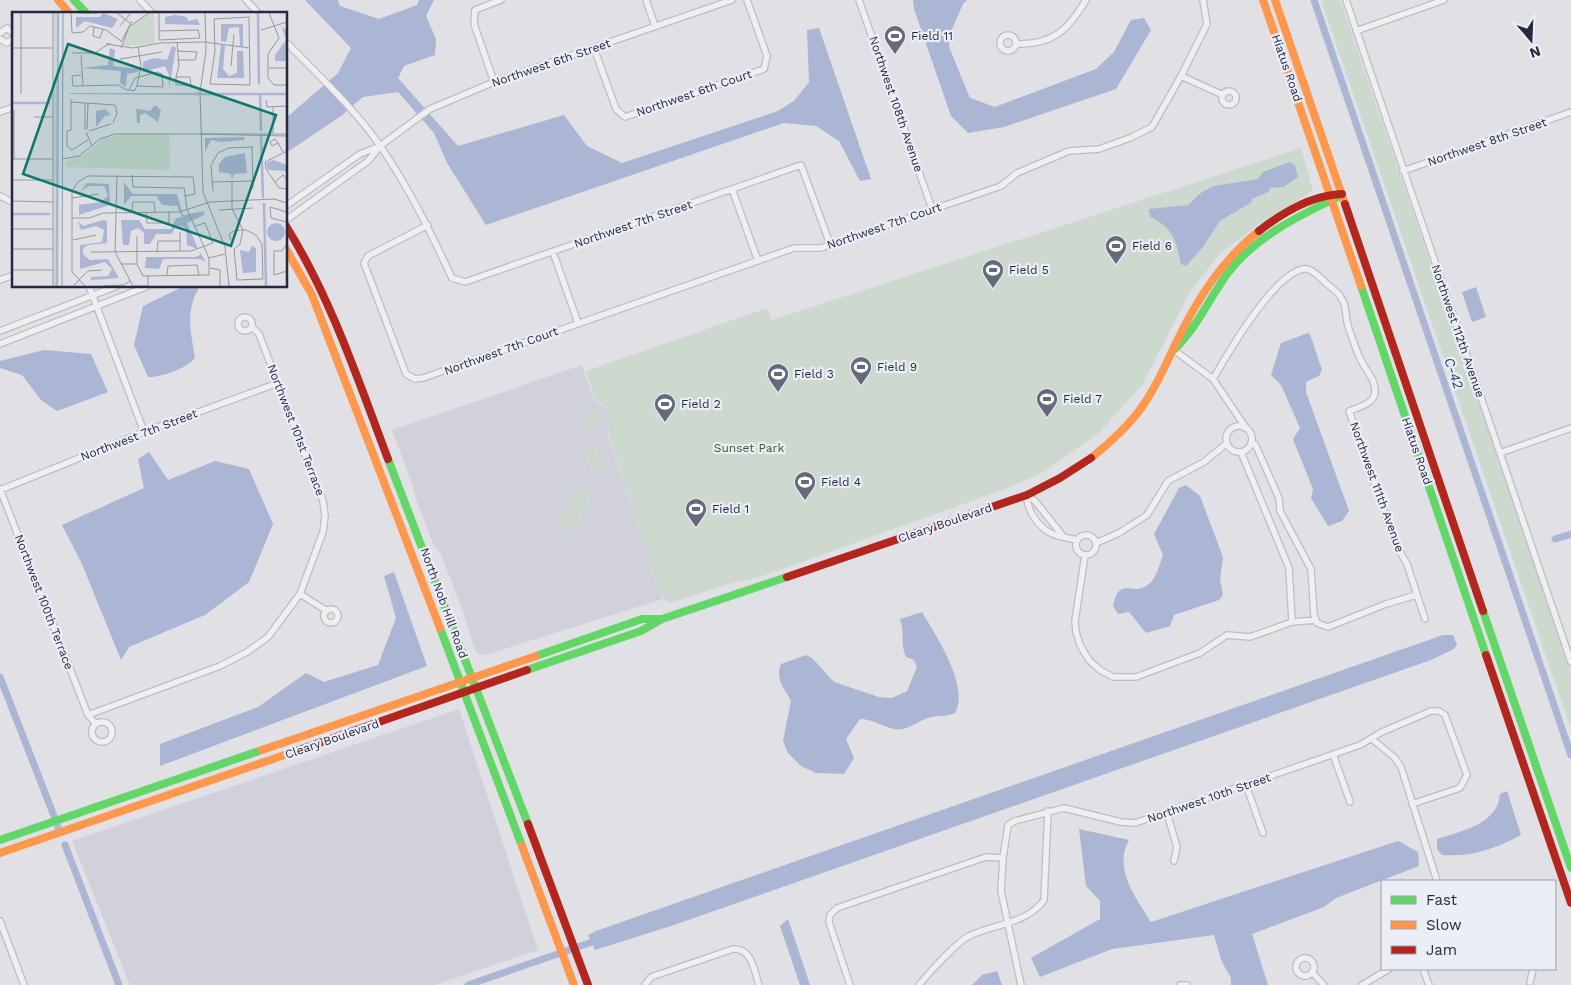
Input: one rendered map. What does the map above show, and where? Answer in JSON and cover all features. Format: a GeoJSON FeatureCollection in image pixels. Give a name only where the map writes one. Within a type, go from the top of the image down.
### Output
{"type":"FeatureCollection","features":[{"type":"Feature","properties":{"kind":"main road"},"geometry":{"type":"LineString","coordinates":[[58,0],[68,12]]}},
{"type":"Feature","properties":{"kind":"main road"},"geometry":{"type":"LineString","coordinates":[[74,0],[85,12]]}},
{"type":"Feature","properties":{"kind":"main road","name":"Hiatus Road"},"geometry":{"type":"LineString","coordinates":[[1263,0],[1571,903]]}},
{"type":"Feature","properties":{"kind":"main road","name":"Hiatus Road"},"geometry":{"type":"LineString","coordinates":[[1275,0],[1571,868]]}},
{"type":"Feature","properties":{"kind":"main road","name":"Cleary Boulevard"},"geometry":{"type":"LineString","coordinates":[[0,853],[641,631],[662,619],[1026,495],[1071,473],[1109,443],[1143,405],[1174,350],[1179,336],[1203,292],[1234,252],[1256,232],[1280,216],[1330,193],[1342,194]]}},
{"type":"Feature","properties":{"kind":"main road","name":"Cleary Boulevard"},"geometry":{"type":"LineString","coordinates":[[1174,350],[1186,338],[1228,273],[1251,248],[1296,217],[1332,202],[1342,194]]}},
{"type":"Feature","properties":{"kind":"main road","name":"North Nob Hill Road"},"geometry":{"type":"LineString","coordinates":[[288,229],[305,256],[334,318],[588,985]]}},
{"type":"Feature","properties":{"kind":"main road","name":"North Nob Hill Road"},"geometry":{"type":"LineString","coordinates":[[288,253],[312,295],[386,483],[464,693],[568,963],[574,985]]}},
{"type":"Feature","properties":{"kind":"main road","name":"Cleary Boulevard"},"geometry":{"type":"LineString","coordinates":[[0,840],[642,619],[662,619]]}},
{"type":"Feature","properties":{"kind":"street"},"geometry":{"type":"LineString","coordinates":[[140,0],[151,12]]}},
{"type":"Feature","properties":{"kind":"street"},"geometry":{"type":"LineString","coordinates":[[246,0],[257,12]]}},
{"type":"Feature","properties":{"kind":"street"},"geometry":{"type":"LineString","coordinates":[[494,82],[474,24],[475,10],[501,0]]}},
{"type":"Feature","properties":{"kind":"street"},"geometry":{"type":"LineString","coordinates":[[646,0],[655,26]]}},
{"type":"Feature","properties":{"kind":"street","name":"Northwest 6th Street"},"geometry":{"type":"LineString","coordinates":[[288,219],[368,161],[380,146],[430,109],[494,82],[732,0]]}},
{"type":"Feature","properties":{"kind":"street","name":"Northwest 6th Court"},"geometry":{"type":"LineString","coordinates":[[594,48],[616,109],[625,117],[764,69],[767,56],[747,0]]}},
{"type":"Feature","properties":{"kind":"street","name":"Northwest 108th Avenue"},"geometry":{"type":"LineString","coordinates":[[859,0],[932,209]]}},
{"type":"Feature","properties":{"kind":"street"},"geometry":{"type":"LineString","coordinates":[[1016,44],[1029,44],[1055,36],[1071,24],[1086,0]]}},
{"type":"Feature","properties":{"kind":"street","name":"Northwest 7th Court"},"geometry":{"type":"LineString","coordinates":[[428,225],[368,256],[364,263],[406,374],[415,379],[423,378],[794,248],[821,248],[1001,186],[1017,172],[1069,151],[1099,149],[1130,138],[1152,127],[1181,76],[1207,24],[1203,0]]}},
{"type":"Feature","properties":{"kind":"street","name":"Northwest 112th Avenue"},"geometry":{"type":"LineString","coordinates":[[1346,0],[1571,662]]}},
{"type":"Feature","properties":{"kind":"street"},"geometry":{"type":"LineString","coordinates":[[1356,31],[1444,0]]}},
{"type":"Feature","properties":{"kind":"street"},"geometry":{"type":"LineString","coordinates":[[0,33],[7,28],[12,35]]}},
{"type":"Feature","properties":{"kind":"street"},"geometry":{"type":"LineString","coordinates":[[0,39],[7,43],[12,39]]}},
{"type":"Feature","properties":{"kind":"street"},"geometry":{"type":"LineString","coordinates":[[288,44],[352,112],[380,146],[428,225]]}},
{"type":"Feature","properties":{"kind":"street"},"geometry":{"type":"LineString","coordinates":[[288,52],[292,48]]}},
{"type":"Feature","properties":{"kind":"street"},"geometry":{"type":"LineString","coordinates":[[1181,76],[1223,95]]}},
{"type":"Feature","properties":{"kind":"street"},"geometry":{"type":"LineString","coordinates":[[0,112],[12,107]]}},
{"type":"Feature","properties":{"kind":"street","name":"Northwest 8th Street"},"geometry":{"type":"LineString","coordinates":[[1403,171],[1571,112]]}},
{"type":"Feature","properties":{"kind":"street","name":"Northwest 6th Street"},"geometry":{"type":"LineString","coordinates":[[288,205],[360,154],[380,146]]}},
{"type":"Feature","properties":{"kind":"street","name":"Northwest 7th Street"},"geometry":{"type":"LineString","coordinates":[[428,225],[452,278],[465,282],[801,165],[830,244]]}},
{"type":"Feature","properties":{"kind":"street"},"geometry":{"type":"LineString","coordinates":[[732,189],[758,261]]}},
{"type":"Feature","properties":{"kind":"street"},"geometry":{"type":"LineString","coordinates":[[0,196],[12,202]]}},
{"type":"Feature","properties":{"kind":"street"},"geometry":{"type":"LineString","coordinates":[[553,252],[578,323]]}},
{"type":"Feature","properties":{"kind":"street","name":"Northwest 111th Avenue"},"geometry":{"type":"LineString","coordinates":[[1213,379],[1254,314],[1282,283],[1302,269],[1309,269],[1339,294],[1346,307],[1344,315],[1360,358],[1376,390],[1374,398],[1366,404],[1349,411],[1396,545],[1407,564],[1425,619]]}},
{"type":"Feature","properties":{"kind":"street"},"geometry":{"type":"LineString","coordinates":[[0,280],[12,276]]}},
{"type":"Feature","properties":{"kind":"street"},"geometry":{"type":"LineString","coordinates":[[90,288],[144,432]]}},
{"type":"Feature","properties":{"kind":"street"},"geometry":{"type":"LineString","coordinates":[[0,331],[112,288]]}},
{"type":"Feature","properties":{"kind":"street"},"geometry":{"type":"LineString","coordinates":[[0,344],[143,288]]}},
{"type":"Feature","properties":{"kind":"street","name":"Northwest 101st Terrace"},"geometry":{"type":"LineString","coordinates":[[88,715],[220,666],[247,652],[268,637],[300,594],[323,532],[325,516],[322,501],[278,383],[259,334],[252,327]]}},
{"type":"Feature","properties":{"kind":"street"},"geometry":{"type":"LineString","coordinates":[[1174,350],[1213,379],[1251,434],[1252,442],[1256,446],[1278,494],[1280,511],[1310,569],[1316,620]]}},
{"type":"Feature","properties":{"kind":"street","name":"Northwest 7th Street"},"geometry":{"type":"LineString","coordinates":[[0,490],[144,432],[278,383]]}},
{"type":"Feature","properties":{"kind":"street"},"geometry":{"type":"LineString","coordinates":[[1246,428],[1238,426],[1230,429],[1226,436],[1226,444],[1232,451],[1241,452],[1248,449],[1252,442]]}},
{"type":"Feature","properties":{"kind":"street"},"geometry":{"type":"LineString","coordinates":[[1500,452],[1571,428]]}},
{"type":"Feature","properties":{"kind":"street"},"geometry":{"type":"LineString","coordinates":[[1096,543],[1119,533],[1148,515],[1168,481],[1204,462],[1226,444]]}},
{"type":"Feature","properties":{"kind":"street"},"geometry":{"type":"LineString","coordinates":[[1241,452],[1289,568],[1292,622]]}},
{"type":"Feature","properties":{"kind":"street","name":"Northwest 100th Terrace"},"geometry":{"type":"LineString","coordinates":[[0,490],[88,715]]}},
{"type":"Feature","properties":{"kind":"street"},"geometry":{"type":"LineString","coordinates":[[1026,495],[1026,506],[1044,529],[1053,534],[1077,540],[1087,534],[1093,537],[1096,543],[1093,552],[1085,555]]}},
{"type":"Feature","properties":{"kind":"street"},"geometry":{"type":"LineString","coordinates":[[1026,495],[1035,501],[1063,536]]}},
{"type":"Feature","properties":{"kind":"street"},"geometry":{"type":"LineString","coordinates":[[1077,540],[1077,549],[1085,555]]}},
{"type":"Feature","properties":{"kind":"street"},"geometry":{"type":"LineString","coordinates":[[1085,555],[1075,621],[1076,632],[1080,645],[1089,660],[1100,670],[1113,676],[1136,677],[1200,653],[1227,634],[1250,637],[1292,622],[1316,620],[1328,627],[1386,604],[1416,595]]}},
{"type":"Feature","properties":{"kind":"street"},"geometry":{"type":"LineString","coordinates":[[300,594],[327,611]]}},
{"type":"Feature","properties":{"kind":"street","name":"Northwest 10th Street"},"geometry":{"type":"LineString","coordinates":[[1003,858],[1008,825],[1048,811],[1064,808],[1121,822],[1135,823],[1333,754],[1372,739],[1382,732],[1432,711],[1439,711],[1445,715],[1466,776],[1464,783],[1460,788],[1412,804]]}},
{"type":"Feature","properties":{"kind":"street"},"geometry":{"type":"LineString","coordinates":[[88,715],[96,724]]}},
{"type":"Feature","properties":{"kind":"street"},"geometry":{"type":"LineString","coordinates":[[1372,739],[1395,758],[1401,767],[1437,880]]}},
{"type":"Feature","properties":{"kind":"street"},"geometry":{"type":"LineString","coordinates":[[1333,754],[1350,802]]}},
{"type":"Feature","properties":{"kind":"street"},"geometry":{"type":"LineString","coordinates":[[1246,785],[1263,833]]}},
{"type":"Feature","properties":{"kind":"street"},"geometry":{"type":"LineString","coordinates":[[919,985],[967,937],[1008,924],[1038,910],[1044,900],[1048,811]]}},
{"type":"Feature","properties":{"kind":"street"},"geometry":{"type":"LineString","coordinates":[[1167,813],[1178,846],[1174,861]]}},
{"type":"Feature","properties":{"kind":"street"},"geometry":{"type":"LineString","coordinates":[[850,985],[828,922],[830,915],[837,908],[986,856],[1003,858],[1002,891],[1021,985]]}},
{"type":"Feature","properties":{"kind":"street"},"geometry":{"type":"LineString","coordinates":[[0,921],[24,985]]}},
{"type":"Feature","properties":{"kind":"street"},"geometry":{"type":"LineString","coordinates":[[646,984],[651,977],[732,949],[740,949],[748,954],[759,985]]}},
{"type":"Feature","properties":{"kind":"street"},"geometry":{"type":"LineString","coordinates":[[1362,985],[1387,970]]}},
{"type":"Feature","properties":{"kind":"street"},"geometry":{"type":"LineString","coordinates":[[1423,970],[1428,985]]}},
{"type":"Feature","properties":{"kind":"street"},"geometry":{"type":"LineString","coordinates":[[1530,982],[1533,970]]}},
{"type":"Feature","properties":{"kind":"street"},"geometry":{"type":"LineString","coordinates":[[1312,972],[1324,985]]}},
{"type":"Feature","properties":{"kind":"street"},"geometry":{"type":"LineString","coordinates":[[1180,985],[1187,985]]}},
{"type":"Feature","properties":{"kind":"shaded area"},"geometry":{"type":"Polygon","coordinates":[[[582,365],[594,400],[605,407],[609,415],[608,437],[660,595],[663,599],[485,655],[479,654],[475,650],[463,611],[441,554],[435,548],[418,505],[392,430],[582,365]]]}},
{"type":"Feature","properties":{"kind":"shaded area"},"geometry":{"type":"Polygon","coordinates":[[[459,709],[538,950],[434,985],[130,985],[72,841],[459,709]]]}},
{"type":"Feature","properties":{"kind":"green space"},"geometry":{"type":"Polygon","coordinates":[[[1321,0],[1340,0],[1571,671],[1571,729],[1321,0]]]}},
{"type":"Feature","properties":{"kind":"green space","name":"Sunset Park"},"geometry":{"type":"Polygon","coordinates":[[[1301,148],[1313,191],[1258,225],[1220,254],[1191,290],[1142,385],[1100,432],[1045,471],[1008,488],[760,577],[732,583],[673,602],[668,602],[660,595],[609,437],[607,411],[601,403],[595,400],[586,371],[767,308],[772,320],[1301,148]]]}},
{"type":"Feature","properties":{"kind":"green space"},"geometry":{"type":"Polygon","coordinates":[[[592,411],[600,419],[592,427],[584,419],[592,411]]]}},
{"type":"Feature","properties":{"kind":"green space"},"geometry":{"type":"Polygon","coordinates":[[[594,443],[604,468],[591,473],[582,448],[594,443]]]}},
{"type":"Feature","properties":{"kind":"green space"},"geometry":{"type":"Polygon","coordinates":[[[586,485],[591,498],[590,504],[584,510],[577,530],[572,532],[567,530],[564,524],[556,521],[560,512],[568,516],[574,504],[565,499],[569,491],[586,485]]]}},
{"type":"Feature","properties":{"kind":"water"},"geometry":{"type":"Polygon","coordinates":[[[305,0],[338,0],[340,6],[379,19],[417,5],[419,0],[434,0],[426,16],[436,39],[435,55],[404,66],[398,78],[458,146],[564,115],[587,146],[622,163],[778,111],[794,101],[809,82],[807,30],[819,28],[871,179],[860,181],[839,141],[816,126],[784,123],[486,225],[447,163],[434,133],[398,92],[363,97],[341,116],[288,152],[288,116],[338,73],[351,48],[305,0]]]}},
{"type":"Feature","properties":{"kind":"water"},"geometry":{"type":"Polygon","coordinates":[[[913,0],[967,0],[963,4],[950,34],[949,47],[970,98],[995,107],[1096,69],[1114,52],[1131,20],[1144,18],[1151,30],[1116,89],[1004,127],[968,133],[951,116],[914,9],[913,0]]]}},
{"type":"Feature","properties":{"kind":"water"},"geometry":{"type":"Polygon","coordinates":[[[1290,162],[1295,165],[1298,177],[1283,187],[1270,188],[1268,192],[1252,199],[1252,202],[1220,221],[1203,247],[1186,266],[1181,264],[1173,236],[1158,221],[1150,217],[1149,209],[1188,205],[1202,192],[1214,186],[1258,179],[1263,172],[1290,162]]]}},
{"type":"Feature","properties":{"kind":"water"},"geometry":{"type":"Polygon","coordinates":[[[1476,287],[1486,317],[1472,322],[1462,292],[1476,287]]]}},
{"type":"Feature","properties":{"kind":"water"},"geometry":{"type":"Polygon","coordinates":[[[180,288],[199,288],[192,305],[190,322],[195,358],[186,366],[160,376],[148,377],[134,345],[143,306],[180,288]]]}},
{"type":"Feature","properties":{"kind":"water"},"geometry":{"type":"Polygon","coordinates":[[[1308,333],[1310,334],[1322,370],[1319,376],[1306,382],[1306,392],[1349,511],[1342,521],[1328,526],[1311,498],[1313,489],[1293,439],[1300,428],[1281,385],[1271,375],[1281,343],[1308,333]]]}},
{"type":"Feature","properties":{"kind":"water"},"geometry":{"type":"Polygon","coordinates":[[[44,350],[91,354],[108,392],[57,411],[41,400],[22,375],[0,368],[0,361],[44,350]]]}},
{"type":"Feature","properties":{"kind":"water"},"geometry":{"type":"Polygon","coordinates":[[[149,452],[168,480],[215,461],[249,469],[273,524],[249,582],[205,615],[129,647],[121,660],[82,564],[62,525],[144,488],[138,459],[149,452]]]}},
{"type":"Feature","properties":{"kind":"water"},"geometry":{"type":"Polygon","coordinates":[[[1186,485],[1200,496],[1223,557],[1220,580],[1223,595],[1219,600],[1174,615],[1170,626],[1146,633],[1129,612],[1118,614],[1113,606],[1119,591],[1128,588],[1143,588],[1154,578],[1163,555],[1154,534],[1179,488],[1186,485]]]}},
{"type":"Feature","properties":{"kind":"water"},"geometry":{"type":"Polygon","coordinates":[[[394,572],[427,666],[160,766],[160,744],[258,707],[306,673],[324,682],[378,665],[396,618],[384,576],[394,572]]]}},
{"type":"Feature","properties":{"kind":"water"},"geometry":{"type":"Polygon","coordinates":[[[922,612],[943,647],[955,676],[958,702],[955,713],[927,718],[904,729],[894,729],[869,720],[860,719],[846,739],[854,758],[844,774],[816,773],[801,766],[788,753],[783,741],[791,701],[780,679],[779,669],[781,664],[806,655],[812,658],[834,682],[879,697],[892,698],[907,691],[917,667],[914,660],[906,657],[904,652],[900,619],[922,612]]]}},
{"type":"Feature","properties":{"kind":"water"},"geometry":{"type":"Polygon","coordinates":[[[1443,635],[1453,635],[1457,645],[1454,649],[1431,660],[674,925],[595,950],[588,935],[596,931],[1443,635]]]}},
{"type":"Feature","properties":{"kind":"water"},"geometry":{"type":"Polygon","coordinates":[[[1507,791],[1521,835],[1483,851],[1463,855],[1442,855],[1437,849],[1437,839],[1477,825],[1486,819],[1493,813],[1498,804],[1500,794],[1507,791]]]}},
{"type":"Feature","properties":{"kind":"water"},"geometry":{"type":"Polygon","coordinates":[[[1079,829],[1129,840],[1125,851],[1125,872],[1133,893],[1151,922],[1398,841],[1418,852],[1419,866],[1336,898],[1324,907],[1252,934],[1268,985],[1231,985],[1231,978],[1221,960],[1214,935],[1112,949],[1040,977],[1031,958],[1100,919],[1100,901],[1086,886],[1079,829]]]}},
{"type":"Feature","properties":{"kind":"water"},"geometry":{"type":"Polygon","coordinates":[[[788,919],[810,985],[800,985],[780,926],[788,919]]]}},
{"type":"Feature","properties":{"kind":"water"},"geometry":{"type":"Polygon","coordinates":[[[997,971],[1002,985],[972,985],[982,975],[997,971]]]}},
{"type":"Feature","properties":{"kind":"waterway","name":"C-42"},"geometry":{"type":"LineString","coordinates":[[1314,0],[1571,755]]}},
{"type":"Feature","properties":{"kind":"waterway"},"geometry":{"type":"LineString","coordinates":[[1555,539],[1571,534]]}},
{"type":"Feature","properties":{"kind":"waterway"},"geometry":{"type":"LineString","coordinates":[[0,677],[54,816]]}},
{"type":"Feature","properties":{"kind":"waterway"},"geometry":{"type":"LineString","coordinates":[[65,845],[119,985]]}},
{"type":"Feature","properties":{"kind":"waterway"},"geometry":{"type":"LineString","coordinates":[[468,985],[598,940]]}},
{"type":"Feature","properties":{"kind":"traffic: fast"},"geometry":{"type":"LineString","coordinates":[[74,0],[85,12]]}},
{"type":"Feature","properties":{"kind":"traffic: fast"},"geometry":{"type":"LineString","coordinates":[[1175,349],[1196,322],[1220,283],[1238,261],[1263,239],[1291,221],[1336,198]]}},
{"type":"Feature","properties":{"kind":"traffic: fast"},"geometry":{"type":"LineString","coordinates":[[1361,286],[1486,655]]}},
{"type":"Feature","properties":{"kind":"traffic: fast"},"geometry":{"type":"LineString","coordinates":[[388,459],[528,824]]}},
{"type":"Feature","properties":{"kind":"traffic: fast"},"geometry":{"type":"LineString","coordinates":[[527,670],[641,631],[662,619],[787,577]]}},
{"type":"Feature","properties":{"kind":"traffic: fast"},"geometry":{"type":"LineString","coordinates":[[1483,611],[1571,868]]}},
{"type":"Feature","properties":{"kind":"traffic: fast"},"geometry":{"type":"LineString","coordinates":[[536,656],[642,619],[660,619]]}},
{"type":"Feature","properties":{"kind":"traffic: fast"},"geometry":{"type":"LineString","coordinates":[[440,628],[522,846]]}},
{"type":"Feature","properties":{"kind":"traffic: fast"},"geometry":{"type":"LineString","coordinates":[[0,840],[262,750]]}},
{"type":"Feature","properties":{"kind":"traffic: slow"},"geometry":{"type":"LineString","coordinates":[[58,0],[68,12]]}},
{"type":"Feature","properties":{"kind":"traffic: slow"},"geometry":{"type":"LineString","coordinates":[[1263,0],[1361,286]]}},
{"type":"Feature","properties":{"kind":"traffic: slow"},"geometry":{"type":"LineString","coordinates":[[1275,0],[1345,204]]}},
{"type":"Feature","properties":{"kind":"traffic: slow"},"geometry":{"type":"LineString","coordinates":[[1091,458],[1120,433],[1139,412],[1149,397],[1201,297],[1233,255],[1259,231]]}},
{"type":"Feature","properties":{"kind":"traffic: slow"},"geometry":{"type":"LineString","coordinates":[[288,253],[312,295],[440,628]]}},
{"type":"Feature","properties":{"kind":"traffic: slow"},"geometry":{"type":"LineString","coordinates":[[262,750],[536,656]]}},
{"type":"Feature","properties":{"kind":"traffic: slow"},"geometry":{"type":"LineString","coordinates":[[0,853],[296,751]]}},
{"type":"Feature","properties":{"kind":"traffic: slow"},"geometry":{"type":"LineString","coordinates":[[522,846],[574,985]]}},
{"type":"Feature","properties":{"kind":"traffic: jam"},"geometry":{"type":"LineString","coordinates":[[1259,231],[1277,218],[1308,201],[1342,194]]}},
{"type":"Feature","properties":{"kind":"traffic: jam"},"geometry":{"type":"LineString","coordinates":[[1345,204],[1483,611]]}},
{"type":"Feature","properties":{"kind":"traffic: jam"},"geometry":{"type":"LineString","coordinates":[[288,229],[317,282],[343,340],[388,459]]}},
{"type":"Feature","properties":{"kind":"traffic: jam"},"geometry":{"type":"LineString","coordinates":[[787,577],[1027,495],[1060,478],[1091,458]]}},
{"type":"Feature","properties":{"kind":"traffic: jam"},"geometry":{"type":"LineString","coordinates":[[1486,655],[1571,903]]}},
{"type":"Feature","properties":{"kind":"traffic: jam"},"geometry":{"type":"LineString","coordinates":[[296,751],[527,670]]}},
{"type":"Feature","properties":{"kind":"traffic: jam"},"geometry":{"type":"LineString","coordinates":[[528,824],[588,985]]}},
{"type":"Feature","properties":{"kind":"place","name":"Field 11"},"geometry":{"type":"Point","coordinates":[895,55]}},
{"type":"Feature","properties":{"kind":"place","name":"Field 6"},"geometry":{"type":"Point","coordinates":[1116,265]}},
{"type":"Feature","properties":{"kind":"place","name":"Field 5"},"geometry":{"type":"Point","coordinates":[993,289]}},
{"type":"Feature","properties":{"kind":"place","name":"Field 9"},"geometry":{"type":"Point","coordinates":[861,386]}},
{"type":"Feature","properties":{"kind":"place","name":"Field 3"},"geometry":{"type":"Point","coordinates":[778,393]}},
{"type":"Feature","properties":{"kind":"place","name":"Field 7"},"geometry":{"type":"Point","coordinates":[1047,418]}},
{"type":"Feature","properties":{"kind":"place","name":"Field 2"},"geometry":{"type":"Point","coordinates":[665,423]}},
{"type":"Feature","properties":{"kind":"place","name":"Field 4"},"geometry":{"type":"Point","coordinates":[805,501]}},
{"type":"Feature","properties":{"kind":"place","name":"Field 1"},"geometry":{"type":"Point","coordinates":[696,528]}}]}
